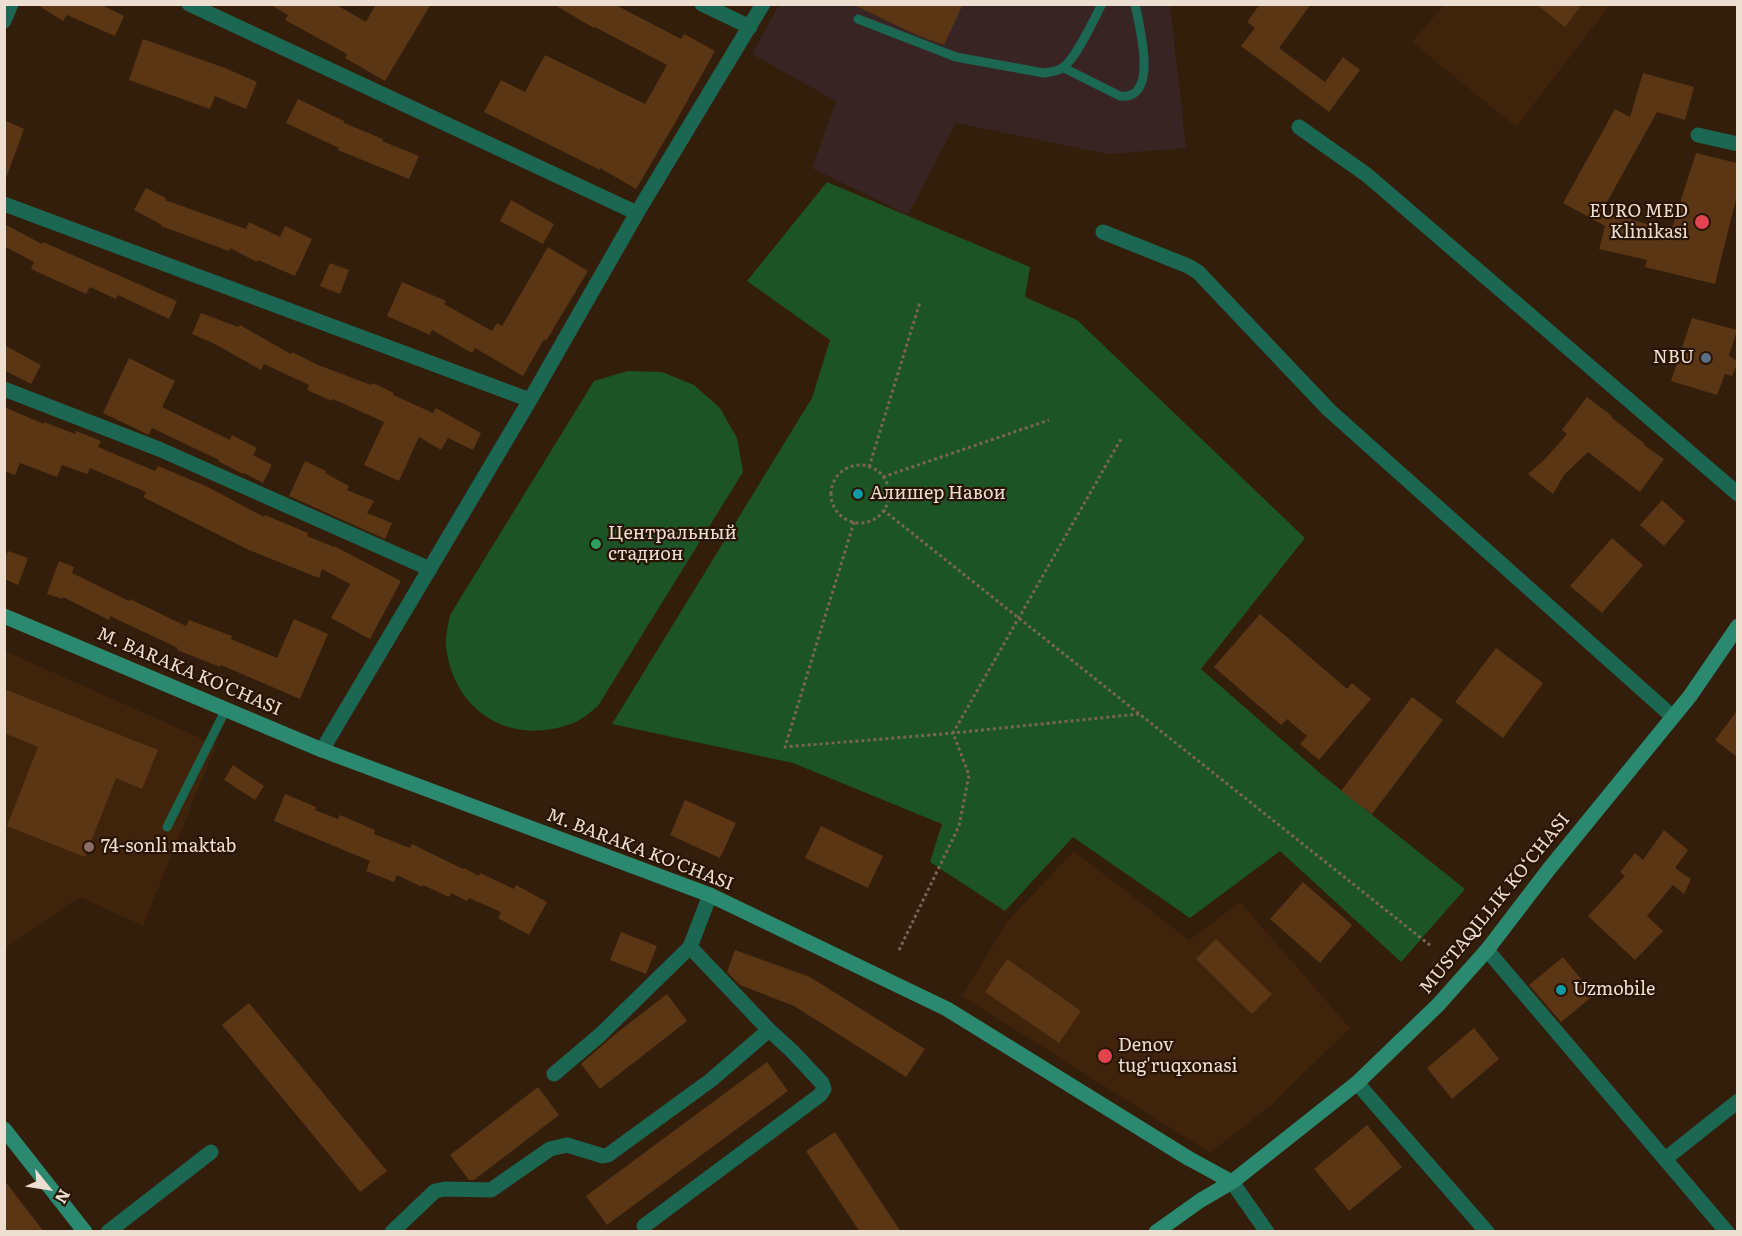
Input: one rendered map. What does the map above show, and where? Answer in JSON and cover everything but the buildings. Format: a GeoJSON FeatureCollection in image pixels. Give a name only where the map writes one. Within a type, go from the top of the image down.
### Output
{"type":"FeatureCollection","features":[{"type":"Feature","properties":{"kind":"street"},"geometry":{"type":"LineString","coordinates":[[4,21],[11,4]]}},
{"type":"Feature","properties":{"kind":"street"},"geometry":{"type":"LineString","coordinates":[[189,4],[637,213]]}},
{"type":"Feature","properties":{"kind":"street"},"geometry":{"type":"LineString","coordinates":[[702,4],[750,27]]}},
{"type":"Feature","properties":{"kind":"street"},"geometry":{"type":"LineString","coordinates":[[322,750],[530,400],[637,213],[763,4]]}},
{"type":"Feature","properties":{"kind":"street"},"geometry":{"type":"LineString","coordinates":[[1299,127],[1367,175],[1737,494]]}},
{"type":"Feature","properties":{"kind":"street"},"geometry":{"type":"LineString","coordinates":[[1698,135],[1737,144]]}},
{"type":"Feature","properties":{"kind":"street"},"geometry":{"type":"LineString","coordinates":[[4,204],[530,400]]}},
{"type":"Feature","properties":{"kind":"street"},"geometry":{"type":"LineString","coordinates":[[1103,232],[1198,272],[1329,410],[1673,717]]}},
{"type":"Feature","properties":{"kind":"street"},"geometry":{"type":"LineString","coordinates":[[4,389],[159,449],[430,569]]}},
{"type":"Feature","properties":{"kind":"street","name":"M. BARAKA KO'CHASI"},"geometry":{"type":"LineString","coordinates":[[4,616],[322,750],[710,896],[947,1009],[1188,1158],[1232,1182]]}},
{"type":"Feature","properties":{"kind":"street","name":"MUSTAQILLIK KO‘CHASI"},"geometry":{"type":"LineString","coordinates":[[1156,1232],[1201,1200],[1232,1182],[1357,1083],[1438,1005],[1486,950],[1690,696],[1737,626]]}},
{"type":"Feature","properties":{"kind":"street"},"geometry":{"type":"LineString","coordinates":[[554,1074],[600,1035],[690,947],[710,896]]}},
{"type":"Feature","properties":{"kind":"street"},"geometry":{"type":"LineString","coordinates":[[644,1226],[824,1089],[822,1083],[792,1051],[690,947]]}},
{"type":"Feature","properties":{"kind":"street"},"geometry":{"type":"LineString","coordinates":[[1486,950],[1727,1232]]}},
{"type":"Feature","properties":{"kind":"street"},"geometry":{"type":"LineString","coordinates":[[392,1232],[435,1191],[440,1189],[491,1190],[550,1149],[567,1145],[603,1156],[608,1155],[711,1080],[769,1030]]}},
{"type":"Feature","properties":{"kind":"street"},"geometry":{"type":"LineString","coordinates":[[1357,1083],[1487,1232]]}},
{"type":"Feature","properties":{"kind":"street"},"geometry":{"type":"LineString","coordinates":[[1665,1159],[1737,1101]]}},
{"type":"Feature","properties":{"kind":"street"},"geometry":{"type":"LineString","coordinates":[[4,1129],[85,1232]]}},
{"type":"Feature","properties":{"kind":"street"},"geometry":{"type":"LineString","coordinates":[[108,1232],[211,1152]]}},
{"type":"Feature","properties":{"kind":"street"},"geometry":{"type":"LineString","coordinates":[[1232,1182],[1267,1232]]}},
{"type":"Feature","properties":{"kind":"lane"},"geometry":{"type":"LineString","coordinates":[[858,19],[956,57],[1044,73],[1064,68],[1073,57],[1102,4]]}},
{"type":"Feature","properties":{"kind":"lane"},"geometry":{"type":"LineString","coordinates":[[1064,68],[1120,96],[1133,95],[1138,90],[1145,68],[1135,4]]}},
{"type":"Feature","properties":{"kind":"lane"},"geometry":{"type":"LineString","coordinates":[[167,827],[226,709]]}},
{"type":"Feature","properties":{"kind":"path"},"geometry":{"type":"LineString","coordinates":[[869,466],[920,302]]}},
{"type":"Feature","properties":{"kind":"path"},"geometry":{"type":"LineString","coordinates":[[883,477],[1049,420]]}},
{"type":"Feature","properties":{"kind":"path"},"geometry":{"type":"LineString","coordinates":[[953,733],[1121,439]]}},
{"type":"Feature","properties":{"kind":"path"},"geometry":{"type":"LineString","coordinates":[[855,465],[869,466],[883,477],[889,492],[884,510],[877,517],[869,521],[854,522],[842,517],[836,510],[831,492],[833,483],[845,469],[855,465]]}},
{"type":"Feature","properties":{"kind":"path"},"geometry":{"type":"LineString","coordinates":[[884,510],[1431,946]]}},
{"type":"Feature","properties":{"kind":"path"},"geometry":{"type":"LineString","coordinates":[[854,522],[785,747],[1139,714]]}},
{"type":"Feature","properties":{"kind":"path"},"geometry":{"type":"LineString","coordinates":[[899,950],[959,826],[969,775],[953,733]]}},
{"type":"Feature","properties":{"kind":"shaded area"},"geometry":{"type":"Polygon","coordinates":[[[779,5],[1170,5],[1186,148],[1108,154],[956,123],[908,215],[812,168],[836,101],[752,54],[779,5]]]}},
{"type":"Feature","properties":{"kind":"shaded area"},"geometry":{"type":"Polygon","coordinates":[[[1444,5],[1610,5],[1516,127],[1412,42],[1444,5]]]}},
{"type":"Feature","properties":{"kind":"shaded area","name":"74-sonli maktab"},"geometry":{"type":"Polygon","coordinates":[[[5,651],[216,745],[143,926],[80,897],[5,948],[5,651]]]}},
{"type":"Feature","properties":{"kind":"shaded area"},"geometry":{"type":"Polygon","coordinates":[[[1074,851],[1189,940],[1240,902],[1350,1028],[1271,1105],[1210,1153],[962,996],[1007,922],[1074,851]]]}},
{"type":"Feature","properties":{"kind":"green space"},"geometry":{"type":"Polygon","coordinates":[[[827,182],[1030,267],[1025,297],[1077,320],[1305,538],[1201,669],[1321,774],[1465,889],[1401,962],[1280,851],[1190,918],[1073,837],[1005,911],[930,862],[942,824],[793,763],[612,724],[812,398],[830,340],[747,281],[827,182]]]}},
{"type":"Feature","properties":{"kind":"green space","name":"Центральный стадион"},"geometry":{"type":"Polygon","coordinates":[[[628,371],[662,372],[694,385],[720,408],[737,438],[743,472],[598,706],[575,723],[548,730],[527,730],[507,726],[489,718],[473,706],[460,690],[451,670],[446,647],[450,615],[594,381],[628,371]]]}},
{"type":"Feature","properties":{"kind":"place","name":"EURO MED Klinikasi"},"geometry":{"type":"Point","coordinates":[1702,222]}},
{"type":"Feature","properties":{"kind":"place","name":"NBU"},"geometry":{"type":"Point","coordinates":[1706,358]}},
{"type":"Feature","properties":{"kind":"place","name":"Алишер Навои"},"geometry":{"type":"Point","coordinates":[858,494]}},
{"type":"Feature","properties":{"kind":"place","name":"Центральный стадион"},"geometry":{"type":"Point","coordinates":[596,544]}},
{"type":"Feature","properties":{"kind":"place","name":"74-sonli maktab"},"geometry":{"type":"Point","coordinates":[89,847]}},
{"type":"Feature","properties":{"kind":"place","name":"Uzmobile"},"geometry":{"type":"Point","coordinates":[1561,990]}},
{"type":"Feature","properties":{"kind":"place","name":"Denov tug'ruqxonasi"},"geometry":{"type":"Point","coordinates":[1105,1056]}}]}
